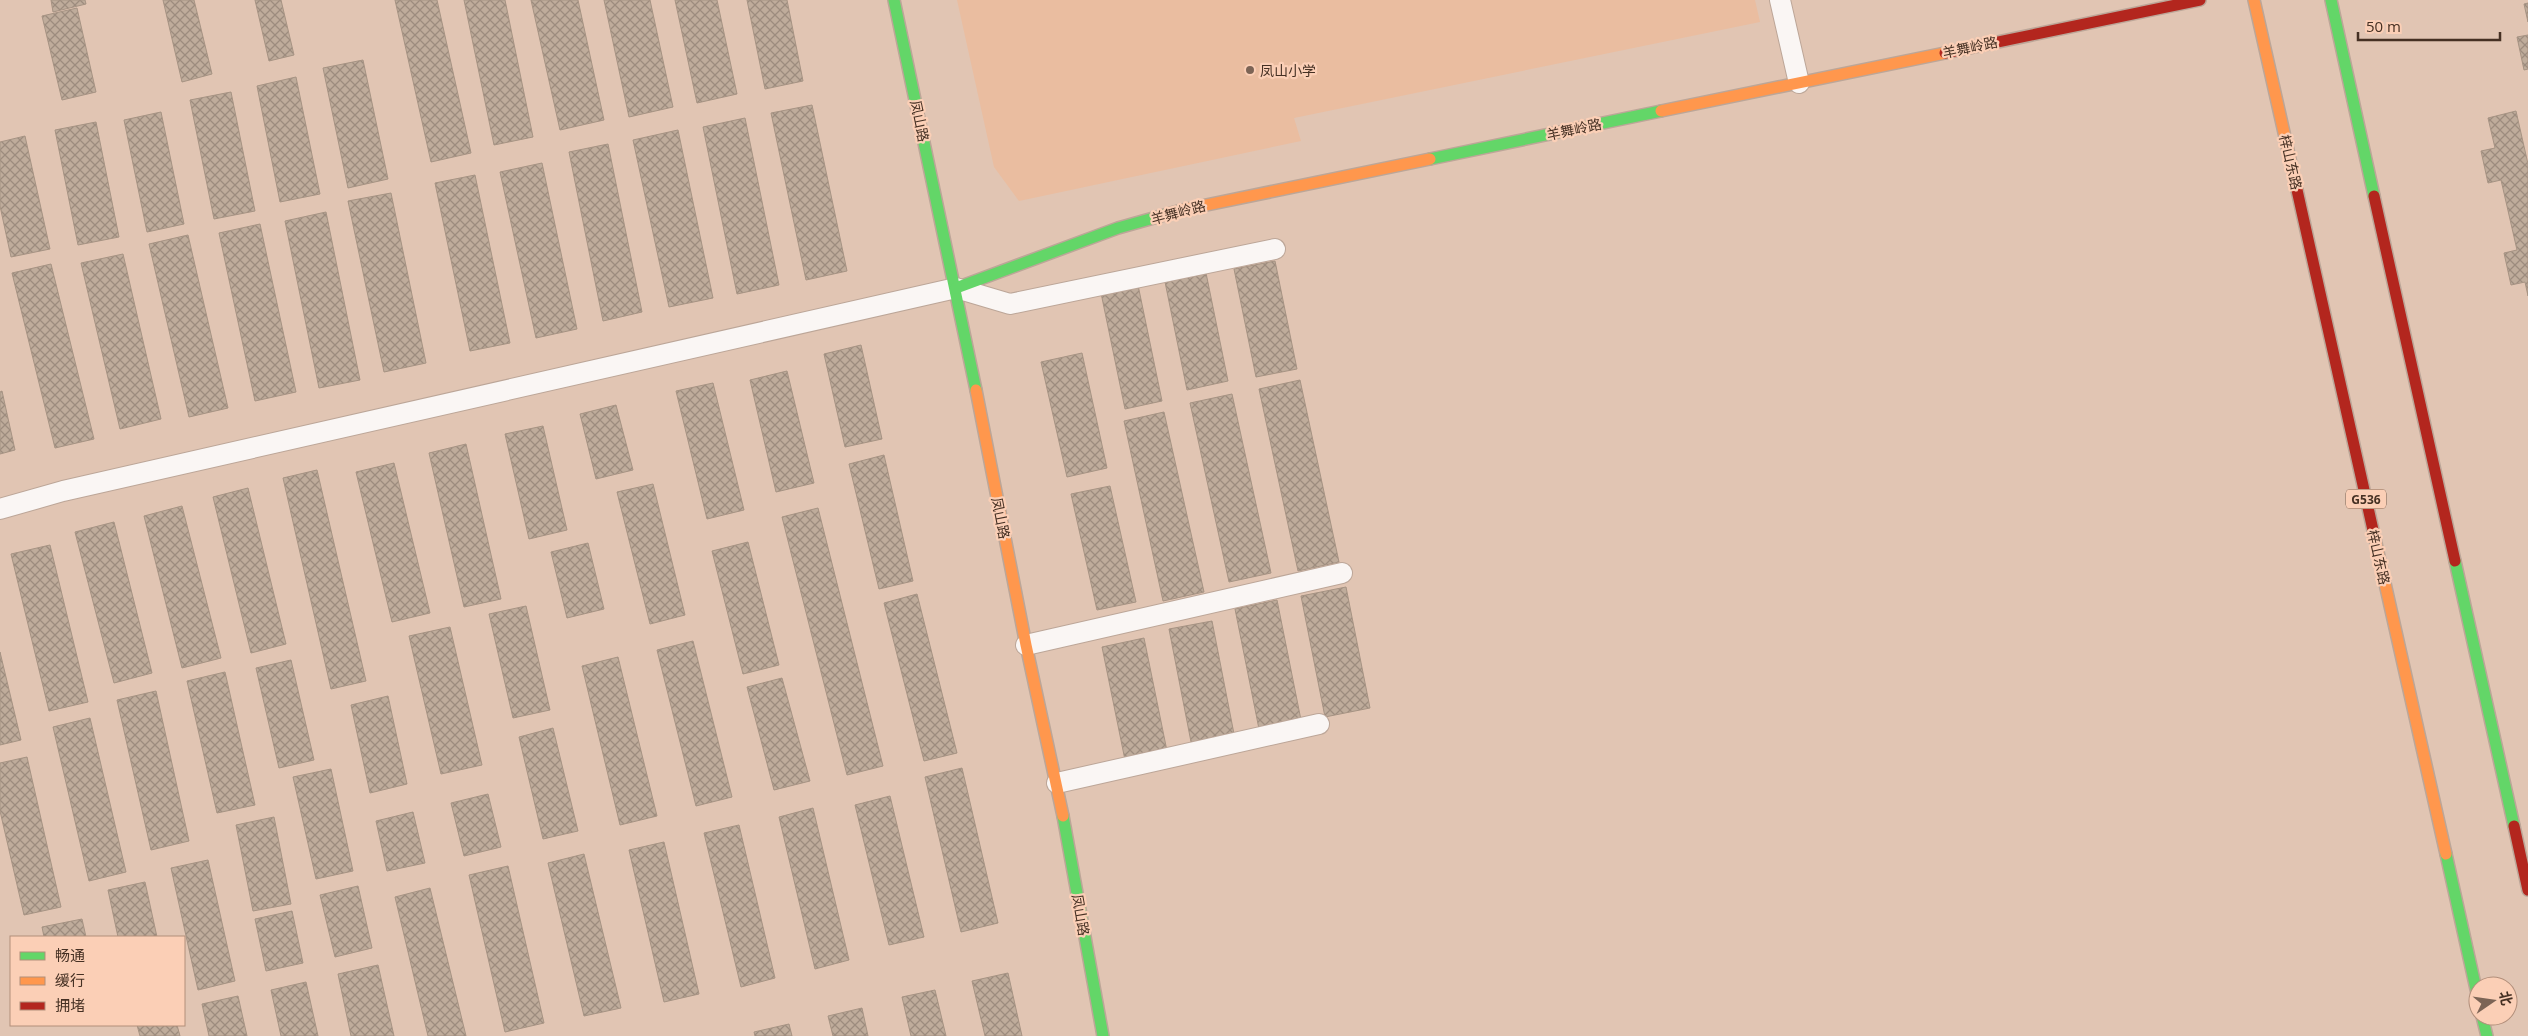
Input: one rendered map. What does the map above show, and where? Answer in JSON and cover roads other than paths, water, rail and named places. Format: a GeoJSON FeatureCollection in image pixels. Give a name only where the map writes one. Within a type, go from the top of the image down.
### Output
{"type":"FeatureCollection","features":[{"type":"Feature","properties":{"kind":"main road","name":"凤山路"},"geometry":{"type":"LineString","coordinates":[[894,0],[956,288],[1026,645],[1057,783],[1103,1036]]}},
{"type":"Feature","properties":{"kind":"main road","name":"羊舞岭路"},"geometry":{"type":"LineString","coordinates":[[956,288],[1118,228],[1195,207],[2200,0]]}},
{"type":"Feature","properties":{"kind":"main road","name":"梓山东路"},"geometry":{"type":"LineString","coordinates":[[2254,0],[2473,976]]}},
{"type":"Feature","properties":{"kind":"main road"},"geometry":{"type":"LineString","coordinates":[[2331,0],[2528,890]]}},
{"type":"Feature","properties":{"kind":"street"},"geometry":{"type":"LineString","coordinates":[[1780,0],[1799,82]]}},
{"type":"Feature","properties":{"kind":"street"},"geometry":{"type":"LineString","coordinates":[[0,509],[82,487],[956,288],[1010,304],[1275,249]]}},
{"type":"Feature","properties":{"kind":"street"},"geometry":{"type":"LineString","coordinates":[[1026,645],[1342,573]]}},
{"type":"Feature","properties":{"kind":"street"},"geometry":{"type":"LineString","coordinates":[[1057,783],[1319,724]]}},
{"type":"Feature","properties":{"kind":"place","name":"凤山小学"},"geometry":{"type":"Point","coordinates":[1250,70]}}]}
